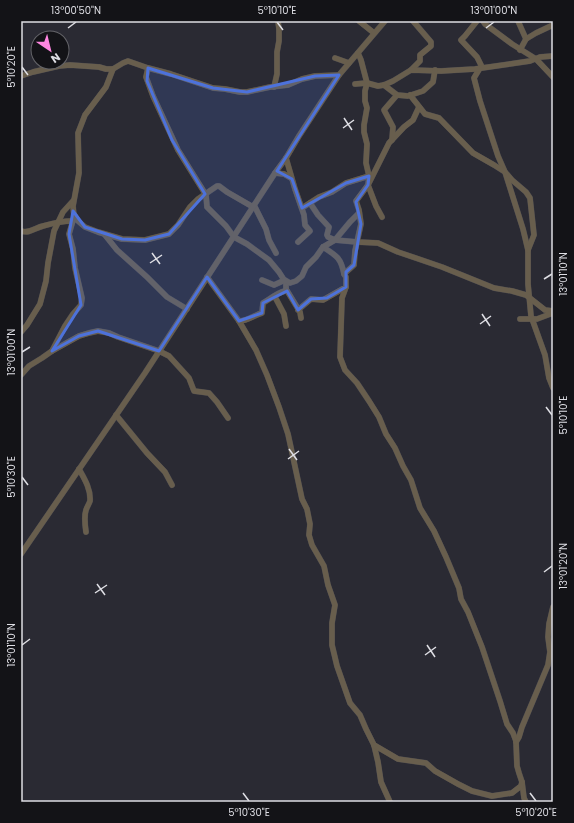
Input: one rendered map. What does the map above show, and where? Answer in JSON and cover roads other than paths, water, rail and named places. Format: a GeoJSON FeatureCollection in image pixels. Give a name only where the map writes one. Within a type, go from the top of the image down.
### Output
{"type":"FeatureCollection","features":[{"type":"Feature","properties":{"kind":"street"},"geometry":{"type":"LineString","coordinates":[[274,87],[277,74],[276,52],[279,41],[278,21]]}},
{"type":"Feature","properties":{"kind":"street"},"geometry":{"type":"LineString","coordinates":[[359,21],[374,34]]}},
{"type":"Feature","properties":{"kind":"street"},"geometry":{"type":"LineString","coordinates":[[21,554],[159,351],[339,75],[385,21]]}},
{"type":"Feature","properties":{"kind":"street"},"geometry":{"type":"LineString","coordinates":[[354,84],[367,83],[378,86],[384,85],[411,70],[420,61],[420,55],[431,46],[432,42],[412,21]]}},
{"type":"Feature","properties":{"kind":"street"},"geometry":{"type":"LineString","coordinates":[[477,21],[461,40],[477,57],[481,68]]}},
{"type":"Feature","properties":{"kind":"street"},"geometry":{"type":"LineString","coordinates":[[483,21],[500,36],[536,59],[553,77]]}},
{"type":"Feature","properties":{"kind":"street"},"geometry":{"type":"LineString","coordinates":[[518,21],[526,40]]}},
{"type":"Feature","properties":{"kind":"street"},"geometry":{"type":"LineString","coordinates":[[520,50],[526,40],[536,33],[553,25]]}},
{"type":"Feature","properties":{"kind":"street"},"geometry":{"type":"LineString","coordinates":[[358,52],[367,83],[365,91],[366,108],[364,132],[367,144],[366,163],[369,176],[368,185],[382,217]]}},
{"type":"Feature","properties":{"kind":"street"},"geometry":{"type":"LineString","coordinates":[[411,70],[441,71],[481,68],[553,56]]}},
{"type":"Feature","properties":{"kind":"street"},"geometry":{"type":"LineString","coordinates":[[335,58],[349,63]]}},
{"type":"Feature","properties":{"kind":"street"},"geometry":{"type":"LineString","coordinates":[[21,76],[59,66],[70,65],[113,69],[128,61],[213,88],[247,92],[288,85],[302,79],[315,76],[339,75]]}},
{"type":"Feature","properties":{"kind":"street"},"geometry":{"type":"LineString","coordinates":[[148,68],[146,78],[153,96],[178,150],[205,194],[207,207],[226,226],[234,237],[247,244],[268,260],[280,272],[285,280],[286,289],[301,318]]}},
{"type":"Feature","properties":{"kind":"street"},"geometry":{"type":"LineString","coordinates":[[481,68],[474,78],[480,101],[523,229],[528,250],[528,284],[531,316],[545,355],[553,388]]}},
{"type":"Feature","properties":{"kind":"street"},"geometry":{"type":"LineString","coordinates":[[52,351],[65,326],[81,305],[82,298],[69,234],[74,217],[74,201],[79,173],[78,133],[85,115],[106,87],[113,69]]}},
{"type":"Feature","properties":{"kind":"street"},"geometry":{"type":"LineString","coordinates":[[384,85],[397,95],[408,96],[423,91],[433,82],[435,70]]}},
{"type":"Feature","properties":{"kind":"street"},"geometry":{"type":"LineString","coordinates":[[392,140],[393,127],[384,110],[397,95]]}},
{"type":"Feature","properties":{"kind":"street"},"geometry":{"type":"LineString","coordinates":[[410,95],[425,114],[439,118],[473,153],[504,172],[526,192],[530,198],[534,235],[528,250]]}},
{"type":"Feature","properties":{"kind":"street"},"geometry":{"type":"LineString","coordinates":[[344,274],[354,265],[355,251],[361,224],[356,201],[368,185],[389,143],[413,120],[419,107]]}},
{"type":"Feature","properties":{"kind":"street"},"geometry":{"type":"LineString","coordinates":[[286,158],[304,215],[305,225],[310,231],[298,242]]}},
{"type":"Feature","properties":{"kind":"street"},"geometry":{"type":"LineString","coordinates":[[275,173],[284,174],[292,179]]}},
{"type":"Feature","properties":{"kind":"street"},"geometry":{"type":"LineString","coordinates":[[302,208],[346,183],[369,176]]}},
{"type":"Feature","properties":{"kind":"street"},"geometry":{"type":"LineString","coordinates":[[73,212],[78,221],[85,228],[105,235],[122,239],[139,240],[154,238],[169,234],[178,225],[190,207],[216,186],[219,186],[227,192],[254,206],[276,253]]}},
{"type":"Feature","properties":{"kind":"street"},"geometry":{"type":"LineString","coordinates":[[21,332],[40,304],[46,281],[54,231],[63,212],[74,201]]}},
{"type":"Feature","properties":{"kind":"street"},"geometry":{"type":"LineString","coordinates":[[310,203],[329,227],[328,237],[335,240],[378,243],[494,288],[526,295],[545,310],[553,312]]}},
{"type":"Feature","properties":{"kind":"street"},"geometry":{"type":"LineString","coordinates":[[285,280],[290,283],[296,281],[302,276],[306,267],[323,247],[335,240],[359,213]]}},
{"type":"Feature","properties":{"kind":"street"},"geometry":{"type":"LineString","coordinates":[[21,231],[26,233],[42,226],[65,221],[73,221]]}},
{"type":"Feature","properties":{"kind":"street"},"geometry":{"type":"LineString","coordinates":[[105,235],[117,250],[167,297],[187,308]]}},
{"type":"Feature","properties":{"kind":"street"},"geometry":{"type":"LineString","coordinates":[[323,247],[334,254],[341,262],[346,277],[346,287],[342,298],[340,357],[345,370],[370,401],[403,466],[412,480],[420,508],[441,545],[459,588],[461,599],[468,612],[482,647],[507,724],[513,733],[516,742],[519,773],[525,801]]}},
{"type":"Feature","properties":{"kind":"street"},"geometry":{"type":"LineString","coordinates":[[208,277],[239,321],[256,350],[267,374],[288,434],[302,499],[307,509],[310,524],[309,535],[312,545],[324,566],[328,585],[335,605],[332,623],[332,645],[337,666],[350,703],[360,715],[374,745],[381,782],[390,802]]}},
{"type":"Feature","properties":{"kind":"street"},"geometry":{"type":"LineString","coordinates":[[262,280],[274,285],[285,280]]}},
{"type":"Feature","properties":{"kind":"street"},"geometry":{"type":"LineString","coordinates":[[298,310],[312,299],[323,300],[346,287]]}},
{"type":"Feature","properties":{"kind":"street"},"geometry":{"type":"LineString","coordinates":[[239,321],[246,320],[262,313],[263,303],[286,289]]}},
{"type":"Feature","properties":{"kind":"street"},"geometry":{"type":"LineString","coordinates":[[275,296],[284,314],[286,326]]}},
{"type":"Feature","properties":{"kind":"street"},"geometry":{"type":"LineString","coordinates":[[520,319],[537,319],[553,312]]}},
{"type":"Feature","properties":{"kind":"street"},"geometry":{"type":"LineString","coordinates":[[21,375],[29,366],[79,336],[98,331],[109,333],[169,356],[190,378],[194,392],[209,393],[228,418]]}},
{"type":"Feature","properties":{"kind":"street"},"geometry":{"type":"LineString","coordinates":[[116,415],[147,453],[165,472],[172,485]]}},
{"type":"Feature","properties":{"kind":"street"},"geometry":{"type":"LineString","coordinates":[[79,469],[87,482],[90,502],[86,511],[86,532]]}},
{"type":"Feature","properties":{"kind":"street"},"geometry":{"type":"LineString","coordinates":[[516,742],[548,665],[550,652],[548,637],[549,624],[553,607]]}},
{"type":"Feature","properties":{"kind":"street"},"geometry":{"type":"LineString","coordinates":[[374,745],[398,759],[425,762],[435,771],[472,791],[492,796],[512,793],[521,786],[522,782]]}}]}
